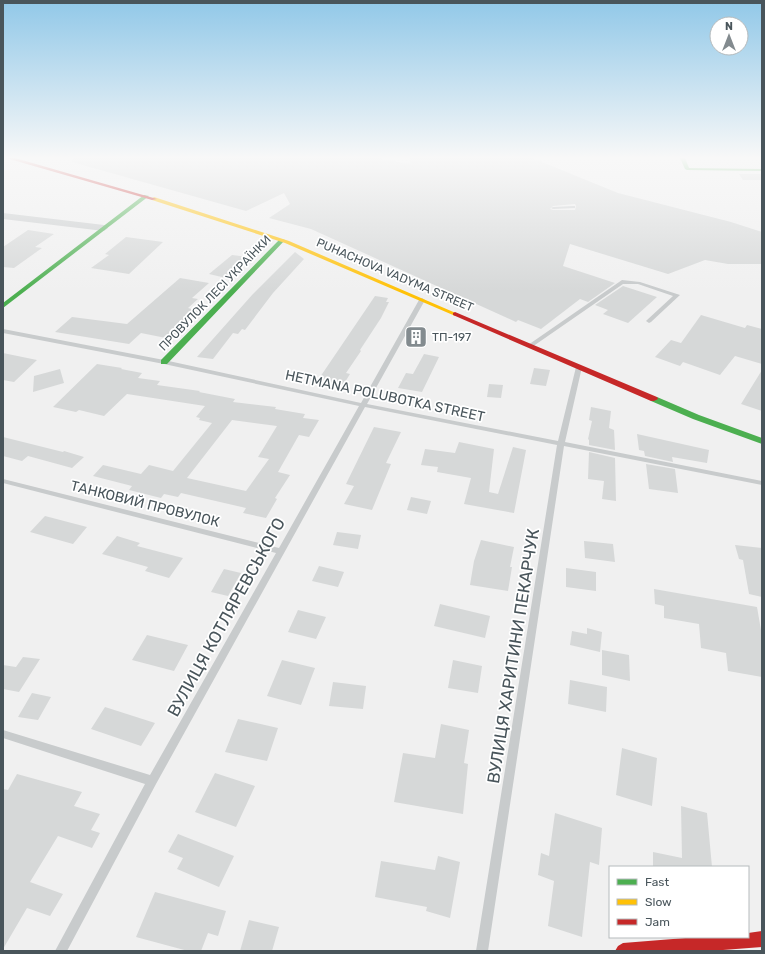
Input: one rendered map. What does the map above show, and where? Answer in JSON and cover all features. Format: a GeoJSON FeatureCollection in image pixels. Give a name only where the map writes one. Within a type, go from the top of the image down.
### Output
{"type":"FeatureCollection","features":[{"type":"Feature","properties":{"kind":"main road"},"geometry":{"type":"LineString","coordinates":[[3,306],[137,203]]}},
{"type":"Feature","properties":{"kind":"main road","name":"PUHACHOVA VADYMA STREET"},"geometry":{"type":"LineString","coordinates":[[166,203],[282,240],[696,417],[762,442]]}},
{"type":"Feature","properties":{"kind":"main road","name":"ПРОВУЛОК ЛЕСІ УКРАЇНКИ"},"geometry":{"type":"LineString","coordinates":[[164,362],[282,240]]}},
{"type":"Feature","properties":{"kind":"main road"},"geometry":{"type":"LineString","coordinates":[[623,951],[762,939]]}},
{"type":"Feature","properties":{"kind":"street"},"geometry":{"type":"LineString","coordinates":[[3,216],[104,228]]}},
{"type":"Feature","properties":{"kind":"lane"},"geometry":{"type":"LineString","coordinates":[[553,208],[572,206]]}},
{"type":"Feature","properties":{"kind":"lane"},"geometry":{"type":"LineString","coordinates":[[530,346],[622,282],[638,283],[677,295],[649,321]]}},
{"type":"Feature","properties":{"kind":"lane","name":"ВУЛИЦЯ КОТЛЯРЕВСЬКОГО"},"geometry":{"type":"LineString","coordinates":[[61,951],[152,781],[422,300]]}},
{"type":"Feature","properties":{"kind":"lane","name":"HETMANA POLUBOTKA STREET"},"geometry":{"type":"LineString","coordinates":[[3,331],[164,362],[363,405],[762,483]]}},
{"type":"Feature","properties":{"kind":"lane","name":"ВУЛИЦЯ ХАРИТИНИ ПЕКАРЧУК"},"geometry":{"type":"LineString","coordinates":[[482,951],[561,444],[579,367]]}},
{"type":"Feature","properties":{"kind":"lane","name":"ТАНКОВИЙ ПРОВУЛОК"},"geometry":{"type":"LineString","coordinates":[[3,481],[280,552]]}},
{"type":"Feature","properties":{"kind":"lane"},"geometry":{"type":"LineString","coordinates":[[3,734],[152,781]]}},
{"type":"Feature","properties":{"kind":"building"},"geometry":{"type":"Polygon","coordinates":[[[216,203],[264,203],[246,211],[216,203]]]}},
{"type":"Feature","properties":{"kind":"building"},"geometry":{"type":"Polygon","coordinates":[[[289,203],[655,203],[731,222],[762,232],[762,264],[728,264],[705,260],[668,274],[570,244],[563,266],[615,283],[588,302],[580,299],[541,329],[518,320],[516,322],[311,229],[269,218],[290,204],[289,203]],[[575,204],[553,206],[550,209],[553,210],[575,210],[575,204]]]}},
{"type":"Feature","properties":{"kind":"building"},"geometry":{"type":"Polygon","coordinates":[[[28,230],[54,234],[35,247],[42,248],[14,268],[3,267],[3,247],[28,230]]]}},
{"type":"Feature","properties":{"kind":"building"},"geometry":{"type":"Polygon","coordinates":[[[126,237],[163,242],[129,274],[91,268],[109,255],[105,254],[126,237]]]}},
{"type":"Feature","properties":{"kind":"building"},"geometry":{"type":"Polygon","coordinates":[[[295,252],[304,259],[273,293],[245,330],[242,329],[238,334],[233,333],[213,359],[197,357],[252,295],[295,252]]]}},
{"type":"Feature","properties":{"kind":"building"},"geometry":{"type":"Polygon","coordinates":[[[232,255],[248,257],[226,278],[209,274],[232,255]]]}},
{"type":"Feature","properties":{"kind":"building"},"geometry":{"type":"Polygon","coordinates":[[[180,278],[209,283],[192,298],[198,299],[188,308],[199,311],[171,339],[141,333],[129,344],[55,332],[72,317],[127,324],[180,278]]]}},
{"type":"Feature","properties":{"kind":"building"},"geometry":{"type":"Polygon","coordinates":[[[623,286],[657,297],[628,323],[603,314],[608,310],[595,305],[623,286]]]}},
{"type":"Feature","properties":{"kind":"building"},"geometry":{"type":"Polygon","coordinates":[[[375,296],[388,298],[386,302],[389,302],[381,318],[346,373],[350,374],[342,387],[316,383],[375,296]]]}},
{"type":"Feature","properties":{"kind":"building"},"geometry":{"type":"Polygon","coordinates":[[[701,315],[745,328],[747,325],[762,329],[762,364],[735,356],[720,375],[683,362],[680,366],[655,357],[671,340],[681,343],[701,315]]]}},
{"type":"Feature","properties":{"kind":"building"},"geometry":{"type":"Polygon","coordinates":[[[3,353],[37,360],[14,382],[3,380],[3,353]]]}},
{"type":"Feature","properties":{"kind":"building"},"geometry":{"type":"Polygon","coordinates":[[[424,354],[439,357],[422,392],[398,388],[406,373],[413,374],[424,354]]]}},
{"type":"Feature","properties":{"kind":"building"},"geometry":{"type":"Polygon","coordinates":[[[97,364],[142,373],[138,378],[160,381],[157,385],[200,391],[199,392],[235,399],[233,402],[276,407],[275,409],[305,414],[303,418],[319,420],[309,437],[299,435],[278,472],[290,475],[275,498],[277,499],[266,518],[243,513],[246,508],[181,493],[178,497],[164,494],[161,498],[129,490],[132,486],[93,476],[103,465],[141,474],[149,465],[173,471],[212,423],[199,420],[200,418],[196,417],[205,406],[127,394],[104,416],[79,410],[76,412],[53,407],[97,364]],[[232,420],[187,478],[246,491],[269,459],[258,457],[277,426],[232,420]]]}},
{"type":"Feature","properties":{"kind":"building"},"geometry":{"type":"Polygon","coordinates":[[[534,368],[550,370],[546,386],[530,384],[534,368]]]}},
{"type":"Feature","properties":{"kind":"building"},"geometry":{"type":"Polygon","coordinates":[[[60,369],[64,383],[33,392],[34,376],[60,369]]]}},
{"type":"Feature","properties":{"kind":"building"},"geometry":{"type":"Polygon","coordinates":[[[762,370],[762,411],[741,404],[762,370]]]}},
{"type":"Feature","properties":{"kind":"building"},"geometry":{"type":"Polygon","coordinates":[[[489,384],[503,385],[501,398],[487,397],[489,384]]]}},
{"type":"Feature","properties":{"kind":"building"},"geometry":{"type":"Polygon","coordinates":[[[591,407],[611,411],[609,428],[614,430],[615,450],[589,445],[588,439],[592,421],[589,420],[591,407]]]}},
{"type":"Feature","properties":{"kind":"building"},"geometry":{"type":"Polygon","coordinates":[[[374,427],[401,432],[386,463],[391,464],[372,510],[344,504],[354,486],[346,484],[374,427]]]}},
{"type":"Feature","properties":{"kind":"building"},"geometry":{"type":"Polygon","coordinates":[[[637,434],[709,450],[707,463],[672,457],[673,462],[645,456],[644,451],[639,450],[637,434]]]}},
{"type":"Feature","properties":{"kind":"building"},"geometry":{"type":"Polygon","coordinates":[[[3,437],[84,457],[72,468],[28,456],[22,461],[3,456],[3,437]]]}},
{"type":"Feature","properties":{"kind":"building"},"geometry":{"type":"Polygon","coordinates":[[[459,442],[494,449],[489,492],[498,494],[513,447],[526,450],[514,513],[464,504],[471,478],[437,472],[438,467],[421,465],[425,449],[455,453],[459,442]]]}},
{"type":"Feature","properties":{"kind":"building"},"geometry":{"type":"Polygon","coordinates":[[[589,452],[615,458],[616,501],[602,499],[604,481],[588,479],[589,452]]]}},
{"type":"Feature","properties":{"kind":"building"},"geometry":{"type":"Polygon","coordinates":[[[646,464],[675,469],[678,493],[649,489],[646,464]]]}},
{"type":"Feature","properties":{"kind":"building"},"geometry":{"type":"Polygon","coordinates":[[[411,497],[431,501],[427,514],[407,510],[411,497]]]}},
{"type":"Feature","properties":{"kind":"building"},"geometry":{"type":"Polygon","coordinates":[[[45,516],[87,527],[73,544],[30,532],[45,516]]]}},
{"type":"Feature","properties":{"kind":"building"},"geometry":{"type":"Polygon","coordinates":[[[337,532],[361,535],[358,549],[333,545],[337,532]]]}},
{"type":"Feature","properties":{"kind":"building"},"geometry":{"type":"Polygon","coordinates":[[[117,536],[140,543],[137,546],[183,558],[169,578],[145,571],[148,567],[102,554],[117,536]]]}},
{"type":"Feature","properties":{"kind":"building"},"geometry":{"type":"Polygon","coordinates":[[[481,540],[514,547],[510,567],[512,567],[508,591],[470,585],[474,561],[481,540]]]}},
{"type":"Feature","properties":{"kind":"building"},"geometry":{"type":"Polygon","coordinates":[[[584,541],[613,544],[615,562],[585,558],[584,541]]]}},
{"type":"Feature","properties":{"kind":"building"},"geometry":{"type":"Polygon","coordinates":[[[735,545],[762,548],[762,597],[749,594],[743,560],[739,559],[735,545]]]}},
{"type":"Feature","properties":{"kind":"building"},"geometry":{"type":"Polygon","coordinates":[[[319,566],[344,572],[338,587],[312,581],[319,566]]]}},
{"type":"Feature","properties":{"kind":"building"},"geometry":{"type":"Polygon","coordinates":[[[566,568],[596,572],[596,591],[566,587],[566,568]]]}},
{"type":"Feature","properties":{"kind":"building"},"geometry":{"type":"Polygon","coordinates":[[[224,569],[241,573],[228,596],[211,592],[224,569]]]}},
{"type":"Feature","properties":{"kind":"building"},"geometry":{"type":"Polygon","coordinates":[[[654,589],[757,607],[762,636],[762,677],[728,671],[726,653],[701,648],[699,624],[664,618],[664,606],[655,604],[654,589]]]}},
{"type":"Feature","properties":{"kind":"building"},"geometry":{"type":"Polygon","coordinates":[[[440,604],[490,616],[485,638],[434,626],[440,604]]]}},
{"type":"Feature","properties":{"kind":"building"},"geometry":{"type":"Polygon","coordinates":[[[298,610],[326,617],[316,639],[288,632],[298,610]]]}},
{"type":"Feature","properties":{"kind":"building"},"geometry":{"type":"Polygon","coordinates":[[[587,628],[602,632],[600,652],[570,645],[572,631],[587,634],[587,628]]]}},
{"type":"Feature","properties":{"kind":"building"},"geometry":{"type":"Polygon","coordinates":[[[147,635],[188,645],[174,671],[132,660],[147,635]]]}},
{"type":"Feature","properties":{"kind":"building"},"geometry":{"type":"Polygon","coordinates":[[[602,650],[629,655],[630,681],[602,675],[602,650]]]}},
{"type":"Feature","properties":{"kind":"building"},"geometry":{"type":"Polygon","coordinates":[[[23,657],[40,659],[19,692],[3,689],[3,665],[16,667],[23,657]]]}},
{"type":"Feature","properties":{"kind":"building"},"geometry":{"type":"Polygon","coordinates":[[[282,660],[315,668],[301,705],[267,696],[282,660]]]}},
{"type":"Feature","properties":{"kind":"building"},"geometry":{"type":"Polygon","coordinates":[[[453,660],[482,666],[478,693],[448,688],[453,660]]]}},
{"type":"Feature","properties":{"kind":"building"},"geometry":{"type":"Polygon","coordinates":[[[570,680],[607,687],[606,712],[568,704],[570,680]]]}},
{"type":"Feature","properties":{"kind":"building"},"geometry":{"type":"Polygon","coordinates":[[[333,682],[366,686],[363,709],[329,706],[333,682]]]}},
{"type":"Feature","properties":{"kind":"building"},"geometry":{"type":"Polygon","coordinates":[[[32,693],[51,697],[38,720],[18,717],[32,693]]]}},
{"type":"Feature","properties":{"kind":"building"},"geometry":{"type":"Polygon","coordinates":[[[105,707],[155,723],[141,746],[91,729],[105,707]]]}},
{"type":"Feature","properties":{"kind":"building"},"geometry":{"type":"Polygon","coordinates":[[[238,719],[278,728],[267,761],[225,752],[238,719]]]}},
{"type":"Feature","properties":{"kind":"building"},"geometry":{"type":"Polygon","coordinates":[[[441,724],[469,730],[464,763],[468,764],[463,814],[394,802],[403,753],[435,758],[441,724]]]}},
{"type":"Feature","properties":{"kind":"building"},"geometry":{"type":"Polygon","coordinates":[[[622,748],[657,758],[652,806],[616,795],[622,748]]]}},
{"type":"Feature","properties":{"kind":"building"},"geometry":{"type":"Polygon","coordinates":[[[215,773],[255,786],[236,827],[195,812],[215,773]]]}},
{"type":"Feature","properties":{"kind":"building"},"geometry":{"type":"Polygon","coordinates":[[[17,774],[82,792],[74,806],[100,814],[91,830],[100,833],[92,848],[58,836],[30,882],[63,894],[50,916],[27,908],[3,949],[3,789],[8,790],[17,774]]]}},
{"type":"Feature","properties":{"kind":"building"},"geometry":{"type":"Polygon","coordinates":[[[681,806],[707,813],[712,866],[653,866],[653,852],[682,858],[681,806]]]}},
{"type":"Feature","properties":{"kind":"building"},"geometry":{"type":"Polygon","coordinates":[[[555,813],[602,828],[599,865],[590,862],[582,937],[548,926],[554,881],[538,875],[541,853],[549,856],[555,813]]]}},
{"type":"Feature","properties":{"kind":"building"},"geometry":{"type":"Polygon","coordinates":[[[178,834],[234,856],[219,887],[177,869],[183,858],[168,852],[178,834]]]}},
{"type":"Feature","properties":{"kind":"building"},"geometry":{"type":"Polygon","coordinates":[[[438,856],[460,862],[450,918],[426,911],[427,907],[375,897],[381,861],[435,870],[438,856]]]}},
{"type":"Feature","properties":{"kind":"building"},"geometry":{"type":"Polygon","coordinates":[[[155,892],[226,911],[218,936],[208,933],[201,951],[188,951],[136,937],[155,892]]]}},
{"type":"Feature","properties":{"kind":"building"},"geometry":{"type":"Polygon","coordinates":[[[249,920],[279,927],[272,951],[240,951],[249,920]]]}},
{"type":"Feature","properties":{"kind":"traffic: fast"},"geometry":{"type":"LineString","coordinates":[[3,306],[138,203]]}},
{"type":"Feature","properties":{"kind":"traffic: fast"},"geometry":{"type":"LineString","coordinates":[[164,362],[282,240]]}},
{"type":"Feature","properties":{"kind":"traffic: fast"},"geometry":{"type":"LineString","coordinates":[[654,399],[696,417],[762,441]]}},
{"type":"Feature","properties":{"kind":"traffic: slow"},"geometry":{"type":"LineString","coordinates":[[165,203],[287,242],[455,314]]}},
{"type":"Feature","properties":{"kind":"traffic: jam"},"geometry":{"type":"LineString","coordinates":[[455,314],[654,399]]}},
{"type":"Feature","properties":{"kind":"traffic: jam"},"geometry":{"type":"LineString","coordinates":[[623,951],[762,939]]}},
{"type":"Feature","properties":{"kind":"place","name":"ТП-197"},"geometry":{"type":"Point","coordinates":[416,337]}}]}
